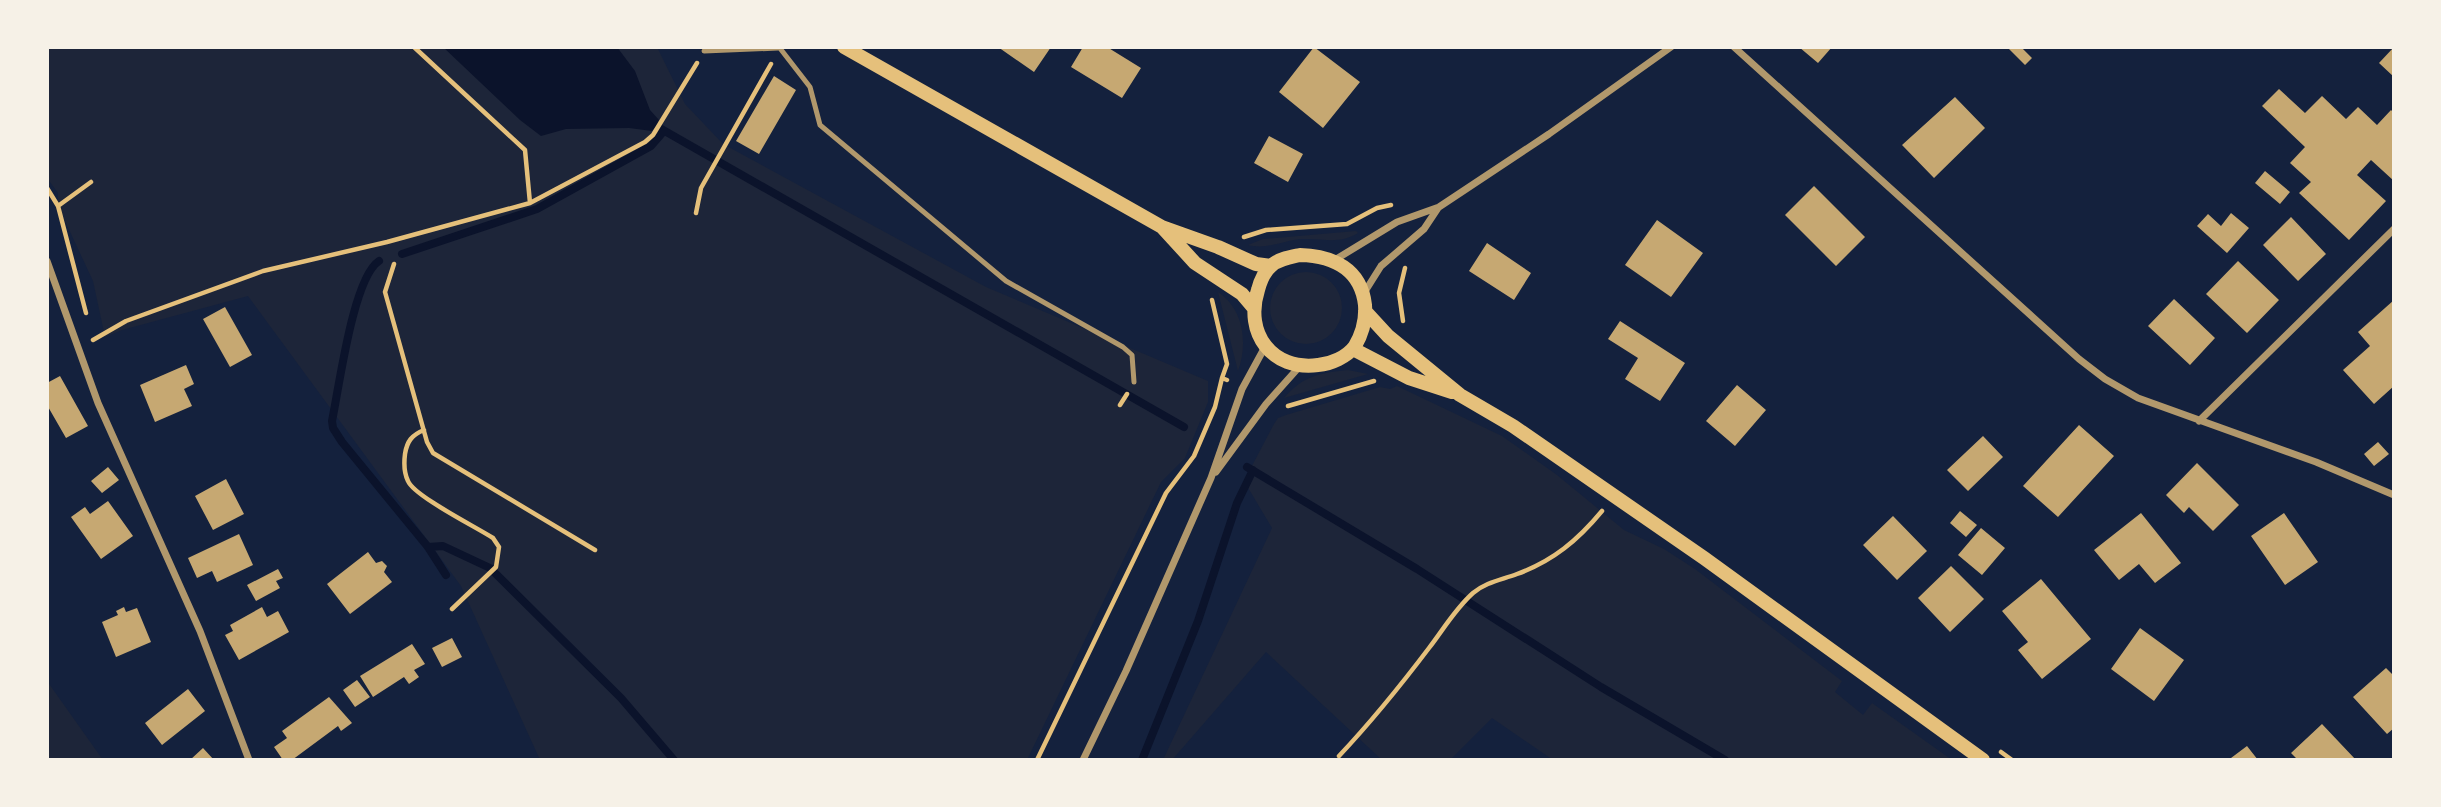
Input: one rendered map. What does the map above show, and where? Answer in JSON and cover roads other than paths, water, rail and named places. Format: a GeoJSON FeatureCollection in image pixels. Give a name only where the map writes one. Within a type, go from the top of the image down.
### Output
{"type":"FeatureCollection","features":[{"type":"Feature","properties":{"kind":"main road"},"geometry":{"type":"LineString","coordinates":[[844,47],[1162,227],[1256,264],[1271,266]]}},
{"type":"Feature","properties":{"kind":"main road"},"geometry":{"type":"LineString","coordinates":[[1162,227],[1195,263],[1242,294],[1253,307]]}},
{"type":"Feature","properties":{"kind":"main road"},"geometry":{"type":"LineString","coordinates":[[1318,256],[1333,261],[1350,270],[1364,293],[1363,327],[1353,349],[1329,364],[1300,366],[1282,361],[1257,332],[1253,307],[1261,281],[1271,266],[1285,258],[1318,256]]}},
{"type":"Feature","properties":{"kind":"main road"},"geometry":{"type":"LineString","coordinates":[[1365,311],[1388,336],[1460,395],[1513,426],[1704,558],[1983,760]]}},
{"type":"Feature","properties":{"kind":"main road"},"geometry":{"type":"LineString","coordinates":[[1353,349],[1409,378],[1460,395]]}},
{"type":"Feature","properties":{"kind":"street"},"geometry":{"type":"LineString","coordinates":[[1333,261],[1397,222],[1439,207],[1549,134],[1671,47]]}},
{"type":"Feature","properties":{"kind":"street"},"geometry":{"type":"LineString","coordinates":[[1734,47],[2079,359],[2105,379],[2138,398],[2316,461],[2394,495]]}},
{"type":"Feature","properties":{"kind":"street"},"geometry":{"type":"LineString","coordinates":[[1364,293],[1381,265],[1424,229],[1439,207]]}},
{"type":"Feature","properties":{"kind":"street"},"geometry":{"type":"LineString","coordinates":[[2199,421],[2394,229]]}},
{"type":"Feature","properties":{"kind":"street"},"geometry":{"type":"LineString","coordinates":[[47,261],[115,445],[200,631],[249,760]]}},
{"type":"Feature","properties":{"kind":"street"},"geometry":{"type":"LineString","coordinates":[[1083,760],[1126,671],[1211,478],[1242,390],[1266,345]]}},
{"type":"Feature","properties":{"kind":"street"},"geometry":{"type":"LineString","coordinates":[[1211,478],[1266,404],[1300,366]]}},
{"type":"Feature","properties":{"kind":"lane"},"geometry":{"type":"LineString","coordinates":[[704,51],[778,48],[810,87],[820,125],[1006,281],[1124,347],[1132,355],[1134,382]]}},
{"type":"Feature","properties":{"kind":"waterway"},"geometry":{"type":"LineString","coordinates":[[656,126],[1184,427]]}},
{"type":"Feature","properties":{"kind":"waterway"},"geometry":{"type":"LineString","coordinates":[[402,254],[537,209],[651,146],[664,131]]}},
{"type":"Feature","properties":{"kind":"waterway"},"geometry":{"type":"LineString","coordinates":[[379,261],[370,271],[362,289],[348,335],[332,421],[333,428],[428,547],[446,575]]}},
{"type":"Feature","properties":{"kind":"waterway"},"geometry":{"type":"LineString","coordinates":[[1247,467],[1417,569],[1601,687],[1725,760]]}},
{"type":"Feature","properties":{"kind":"waterway"},"geometry":{"type":"LineString","coordinates":[[1142,760],[1198,621],[1237,503],[1253,470]]}},
{"type":"Feature","properties":{"kind":"waterway"},"geometry":{"type":"LineString","coordinates":[[428,547],[443,546],[490,568],[621,698],[674,760]]}}]}
